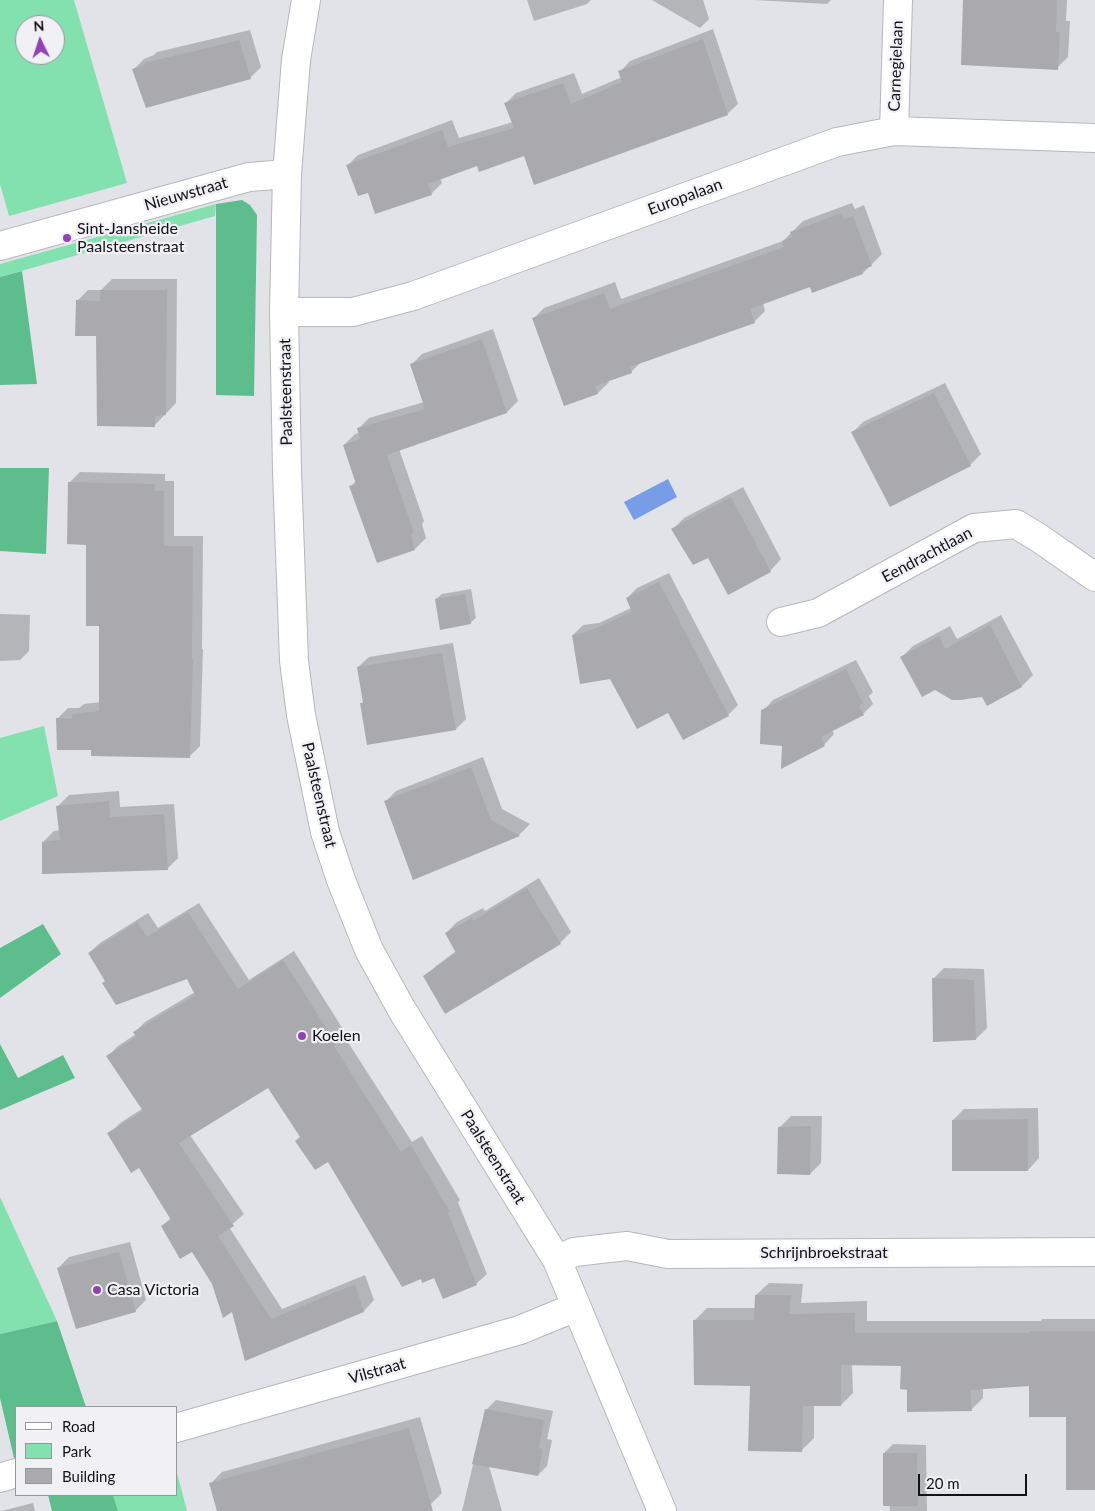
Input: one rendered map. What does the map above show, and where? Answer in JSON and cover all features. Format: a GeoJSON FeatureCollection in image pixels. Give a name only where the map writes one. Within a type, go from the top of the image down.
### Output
{"type":"FeatureCollection","features":[{"type":"Feature","properties":{"kind":"street","name":"Paalsteenstraat"},"geometry":{"type":"LineString","coordinates":[[306,0],[296,60],[287,174],[284,312],[294,661],[301,715],[325,832],[368,950],[402,1010],[557,1260],[662,1511]]}},
{"type":"Feature","properties":{"kind":"street","name":"Carnegielaan"},"geometry":{"type":"LineString","coordinates":[[894,132],[898,0]]}},
{"type":"Feature","properties":{"kind":"street","name":"Europalaan"},"geometry":{"type":"LineString","coordinates":[[284,312],[353,312],[413,296],[837,142],[894,132],[1095,138]]}},
{"type":"Feature","properties":{"kind":"street","name":"Nieuwstraat"},"geometry":{"type":"LineString","coordinates":[[0,246],[249,176],[287,174]]}},
{"type":"Feature","properties":{"kind":"street","name":"Eendrachtlaan"},"geometry":{"type":"LineString","coordinates":[[781,622],[818,613],[974,528],[1016,524],[1095,577]]}},
{"type":"Feature","properties":{"kind":"street","name":"Schrijnbroekstraat"},"geometry":{"type":"LineString","coordinates":[[557,1260],[574,1252],[627,1246],[668,1254],[1095,1252]]}},
{"type":"Feature","properties":{"kind":"street","name":"Vilstraat"},"geometry":{"type":"LineString","coordinates":[[178,1427],[520,1330],[576,1307]]}},
{"type":"Feature","properties":{"kind":"street"},"geometry":{"type":"LineString","coordinates":[[0,1478],[15,1473]]}},
{"type":"Feature","properties":{"kind":"green space"},"geometry":{"type":"Polygon","coordinates":[[[0,0],[74,0],[127,183],[9,216],[0,184],[0,0]]]}},
{"type":"Feature","properties":{"kind":"green space"},"geometry":{"type":"Polygon","coordinates":[[[242,200],[250,205],[257,215],[254,396],[216,395],[216,204],[242,200]]]}},
{"type":"Feature","properties":{"kind":"green space"},"geometry":{"type":"Polygon","coordinates":[[[216,204],[215,216],[0,277],[0,264],[216,204]]]}},
{"type":"Feature","properties":{"kind":"green space"},"geometry":{"type":"Polygon","coordinates":[[[22,271],[37,384],[0,385],[0,277],[22,271]]]}},
{"type":"Feature","properties":{"kind":"green space"},"geometry":{"type":"Polygon","coordinates":[[[0,468],[49,468],[46,554],[0,551],[0,468]]]}},
{"type":"Feature","properties":{"kind":"green space"},"geometry":{"type":"Polygon","coordinates":[[[44,726],[58,796],[0,821],[0,738],[44,726]]]}},
{"type":"Feature","properties":{"kind":"green space"},"geometry":{"type":"Polygon","coordinates":[[[43,924],[61,954],[0,998],[0,948],[43,924]]]}},
{"type":"Feature","properties":{"kind":"green space"},"geometry":{"type":"Polygon","coordinates":[[[0,1044],[18,1078],[63,1055],[75,1078],[0,1110],[0,1044]]]}},
{"type":"Feature","properties":{"kind":"green space"},"geometry":{"type":"Polygon","coordinates":[[[0,1197],[57,1321],[0,1334],[0,1197]]]}},
{"type":"Feature","properties":{"kind":"green space"},"geometry":{"type":"Polygon","coordinates":[[[57,1321],[86,1406],[15,1406],[15,1458],[0,1398],[0,1334],[57,1321]]]}},
{"type":"Feature","properties":{"kind":"green space"},"geometry":{"type":"Polygon","coordinates":[[[178,1477],[187,1511],[118,1511],[113,1496],[178,1496],[178,1477]]]}},
{"type":"Feature","properties":{"kind":"green space"},"geometry":{"type":"Polygon","coordinates":[[[48,1496],[113,1496],[118,1511],[52,1511],[48,1496]]]}},
{"type":"Feature","properties":{"kind":"water"},"geometry":{"type":"Polygon","coordinates":[[[668,479],[677,497],[634,520],[624,502],[668,479]]]}},
{"type":"Feature","properties":{"kind":"building"},"geometry":{"type":"Polygon","coordinates":[[[963,0],[1057,0],[1056,32],[1060,32],[1058,70],[961,65],[963,0]]]}},
{"type":"Feature","properties":{"kind":"building"},"geometry":{"type":"Polygon","coordinates":[[[703,39],[728,115],[534,185],[524,156],[479,172],[477,166],[428,184],[432,195],[375,214],[368,193],[358,196],[346,165],[442,130],[448,147],[514,128],[504,103],[563,83],[571,104],[622,82],[618,71],[703,39]]]}},
{"type":"Feature","properties":{"kind":"building"},"geometry":{"type":"Polygon","coordinates":[[[239,40],[251,79],[146,108],[132,69],[145,65],[144,63],[239,40]]]}},
{"type":"Feature","properties":{"kind":"building"},"geometry":{"type":"Polygon","coordinates":[[[841,213],[844,219],[853,216],[872,266],[862,270],[863,274],[812,293],[810,287],[750,309],[755,323],[630,367],[632,373],[595,386],[598,394],[564,406],[532,318],[604,293],[610,309],[784,247],[782,241],[792,237],[790,232],[841,213]]]}},
{"type":"Feature","properties":{"kind":"building"},"geometry":{"type":"Polygon","coordinates":[[[100,290],[167,290],[166,415],[155,416],[155,427],[97,426],[96,336],[75,336],[76,300],[100,301],[100,290]]]}},
{"type":"Feature","properties":{"kind":"building"},"geometry":{"type":"Polygon","coordinates":[[[482,339],[507,413],[387,455],[414,533],[411,535],[415,550],[377,563],[349,486],[356,484],[343,445],[360,439],[357,428],[425,409],[410,364],[482,339]]]}},
{"type":"Feature","properties":{"kind":"building"},"geometry":{"type":"Polygon","coordinates":[[[934,393],[971,466],[890,507],[851,432],[934,393]]]}},
{"type":"Feature","properties":{"kind":"building"},"geometry":{"type":"Polygon","coordinates":[[[68,482],[155,484],[155,491],[164,491],[164,546],[193,546],[193,659],[190,758],[91,756],[91,750],[57,750],[56,718],[72,719],[72,714],[99,711],[99,626],[86,626],[86,545],[67,544],[68,482]]]}},
{"type":"Feature","properties":{"kind":"building"},"geometry":{"type":"Polygon","coordinates":[[[731,497],[771,572],[728,595],[708,558],[693,565],[671,529],[731,497]]]}},
{"type":"Feature","properties":{"kind":"building"},"geometry":{"type":"Polygon","coordinates":[[[659,582],[729,716],[683,740],[668,713],[637,729],[610,679],[580,684],[572,635],[587,632],[632,612],[626,598],[659,582]]]}},
{"type":"Feature","properties":{"kind":"building"},"geometry":{"type":"Polygon","coordinates":[[[465,594],[471,624],[440,630],[435,599],[465,594]]]}},
{"type":"Feature","properties":{"kind":"building"},"geometry":{"type":"Polygon","coordinates":[[[990,625],[1022,687],[987,706],[982,697],[952,700],[935,690],[922,697],[900,657],[939,636],[945,649],[990,625]]]}},
{"type":"Feature","properties":{"kind":"building"},"geometry":{"type":"Polygon","coordinates":[[[442,653],[456,730],[367,745],[360,703],[363,703],[357,667],[442,653]]]}},
{"type":"Feature","properties":{"kind":"building"},"geometry":{"type":"Polygon","coordinates":[[[846,669],[863,703],[859,706],[864,715],[821,737],[825,746],[781,769],[782,746],[760,744],[761,710],[846,669]]]}},
{"type":"Feature","properties":{"kind":"building"},"geometry":{"type":"Polygon","coordinates":[[[471,767],[491,820],[520,836],[413,880],[384,801],[471,767]]]}},
{"type":"Feature","properties":{"kind":"building"},"geometry":{"type":"Polygon","coordinates":[[[109,801],[110,817],[164,814],[168,870],[42,874],[42,842],[60,840],[56,806],[109,801]]]}},
{"type":"Feature","properties":{"kind":"building"},"geometry":{"type":"Polygon","coordinates":[[[527,888],[561,944],[445,1014],[423,976],[456,953],[445,933],[472,918],[473,921],[527,888]]]}},
{"type":"Feature","properties":{"kind":"building"},"geometry":{"type":"Polygon","coordinates":[[[188,912],[238,989],[283,960],[337,1045],[334,1046],[401,1152],[411,1145],[450,1212],[448,1213],[477,1285],[443,1299],[434,1278],[422,1283],[421,1279],[402,1287],[328,1162],[315,1170],[295,1141],[300,1137],[268,1088],[179,1143],[234,1226],[218,1236],[271,1319],[355,1284],[364,1312],[245,1361],[232,1312],[223,1318],[212,1284],[192,1252],[180,1259],[161,1226],[171,1220],[139,1168],[131,1173],[107,1133],[143,1111],[106,1056],[136,1037],[133,1032],[195,995],[187,979],[116,1005],[102,983],[105,981],[88,953],[137,922],[147,937],[188,912]]]}},
{"type":"Feature","properties":{"kind":"building"},"geometry":{"type":"Polygon","coordinates":[[[932,978],[974,980],[976,1040],[933,1042],[932,978]]]}},
{"type":"Feature","properties":{"kind":"building"},"geometry":{"type":"Polygon","coordinates":[[[1028,1119],[1028,1171],[952,1171],[952,1120],[1028,1119]]]}},
{"type":"Feature","properties":{"kind":"building"},"geometry":{"type":"Polygon","coordinates":[[[811,1126],[810,1175],[777,1174],[778,1127],[811,1126]]]}},
{"type":"Feature","properties":{"kind":"building","name":"Casa Victoria"},"geometry":{"type":"Polygon","coordinates":[[[119,1252],[136,1312],[76,1329],[57,1268],[119,1252]]]}},
{"type":"Feature","properties":{"kind":"building"},"geometry":{"type":"Polygon","coordinates":[[[755,1295],[791,1295],[789,1314],[855,1313],[855,1333],[1095,1331],[1095,1490],[1066,1490],[1066,1417],[1029,1417],[1029,1386],[970,1390],[972,1411],[907,1412],[907,1390],[900,1389],[901,1366],[841,1365],[841,1406],[803,1406],[802,1452],[748,1451],[750,1386],[694,1385],[693,1320],[754,1320],[755,1295]]]}},
{"type":"Feature","properties":{"kind":"building"},"geometry":{"type":"Polygon","coordinates":[[[485,1409],[544,1420],[539,1448],[543,1449],[538,1476],[472,1464],[485,1409]]]}},
{"type":"Feature","properties":{"kind":"building"},"geometry":{"type":"Polygon","coordinates":[[[409,1428],[433,1511],[217,1511],[209,1483],[409,1428]]]}},
{"type":"Feature","properties":{"kind":"building"},"geometry":{"type":"Polygon","coordinates":[[[883,1453],[917,1453],[918,1506],[883,1506],[883,1453]]]}},
{"type":"Feature","properties":{"kind":"place","name":"Sint-Jansheide Paalsteenstraat"},"geometry":{"type":"Point","coordinates":[67,238]}},
{"type":"Feature","properties":{"kind":"place","name":"Koelen"},"geometry":{"type":"Point","coordinates":[302,1036]}},
{"type":"Feature","properties":{"kind":"place","name":"Casa Victoria"},"geometry":{"type":"Point","coordinates":[97,1290]}}]}
